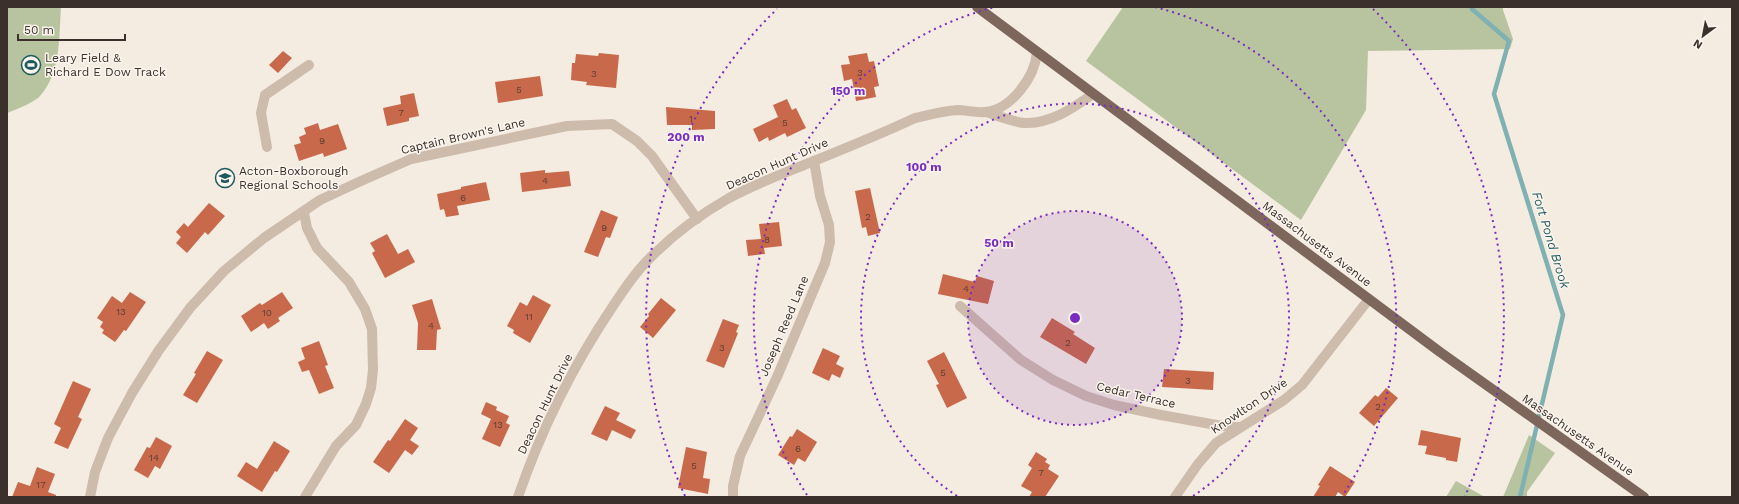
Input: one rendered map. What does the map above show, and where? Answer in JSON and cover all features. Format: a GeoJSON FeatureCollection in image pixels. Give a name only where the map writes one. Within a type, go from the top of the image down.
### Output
{"type":"FeatureCollection","features":[{"type":"Feature","properties":{"kind":"main road","name":"Massachusetts Avenue"},"geometry":{"type":"LineString","coordinates":[[978,7],[1369,299],[1548,430],[1644,497]]}},
{"type":"Feature","properties":{"kind":"street","name":"Deacon Hunt Drive"},"geometry":{"type":"LineString","coordinates":[[986,112],[1007,104],[1029,80],[1037,62],[1037,52]]}},
{"type":"Feature","properties":{"kind":"street"},"geometry":{"type":"LineString","coordinates":[[267,147],[261,113],[265,95],[309,64]]}},
{"type":"Feature","properties":{"kind":"street","name":"Deacon Hunt Drive"},"geometry":{"type":"LineString","coordinates":[[518,497],[526,472],[540,440],[570,377],[596,331],[628,283],[651,257],[684,227],[729,198],[766,180],[915,118],[933,113],[958,110],[986,112],[1025,123],[1047,121],[1075,106],[1093,94]]}},
{"type":"Feature","properties":{"kind":"street","name":"Captain Brown's Lane"},"geometry":{"type":"LineString","coordinates":[[90,497],[95,472],[108,438],[132,393],[159,350],[190,308],[224,271],[264,238],[304,213],[320,200],[411,159],[567,126],[612,124],[637,141],[652,156],[697,219]]}},
{"type":"Feature","properties":{"kind":"street","name":"Joseph Reed Lane"},"geometry":{"type":"LineString","coordinates":[[734,497],[733,486],[740,456],[777,377],[825,264],[830,242],[829,225],[820,196],[814,161]]}},
{"type":"Feature","properties":{"kind":"street"},"geometry":{"type":"LineString","coordinates":[[304,213],[307,228],[317,248],[349,282],[365,309],[372,329],[373,370],[371,388],[366,404],[356,425],[336,446],[305,497]]}},
{"type":"Feature","properties":{"kind":"street","name":"Knowlton Drive"},"geometry":{"type":"LineString","coordinates":[[1175,497],[1198,464],[1216,443],[1284,400],[1302,385],[1369,299]]}},
{"type":"Feature","properties":{"kind":"street","name":"Cedar Terrace"},"geometry":{"type":"LineString","coordinates":[[960,306],[1021,360],[1053,380],[1086,396],[1114,405],[1161,415],[1239,428]]}},
{"type":"Feature","properties":{"kind":"green space","name":"Leary Field & Richard E Dow Track"},"geometry":{"type":"Polygon","coordinates":[[[7,7],[61,7],[58,54],[52,76],[47,87],[34,101],[7,113],[7,7]]]}},
{"type":"Feature","properties":{"kind":"green space"},"geometry":{"type":"Polygon","coordinates":[[[1123,7],[1503,7],[1513,39],[1510,49],[1368,51],[1366,110],[1301,220],[1086,61],[1123,7]]]}},
{"type":"Feature","properties":{"kind":"green space"},"geometry":{"type":"Polygon","coordinates":[[[1529,435],[1555,453],[1527,492],[1527,497],[1503,497],[1529,435]]]}},
{"type":"Feature","properties":{"kind":"green space"},"geometry":{"type":"Polygon","coordinates":[[[1456,481],[1485,497],[1446,497],[1456,481]]]}},
{"type":"Feature","properties":{"kind":"building"},"geometry":{"type":"Polygon","coordinates":[[[283,51],[292,58],[278,73],[269,65],[283,51]]]}},
{"type":"Feature","properties":{"kind":"building"},"geometry":{"type":"Polygon","coordinates":[[[599,53],[619,55],[616,88],[586,85],[587,82],[571,80],[572,63],[575,63],[576,54],[598,56],[599,53]]]}},
{"type":"Feature","properties":{"kind":"building"},"geometry":{"type":"Polygon","coordinates":[[[867,53],[869,62],[874,61],[879,86],[874,87],[876,97],[856,101],[852,79],[844,81],[841,65],[850,64],[848,56],[867,53]]]}},
{"type":"Feature","properties":{"kind":"building"},"geometry":{"type":"Polygon","coordinates":[[[540,76],[543,96],[498,103],[495,82],[540,76]]]}},
{"type":"Feature","properties":{"kind":"building"},"geometry":{"type":"Polygon","coordinates":[[[414,93],[419,116],[409,118],[409,121],[387,126],[383,108],[401,104],[400,96],[414,93]]]}},
{"type":"Feature","properties":{"kind":"building"},"geometry":{"type":"Polygon","coordinates":[[[787,99],[792,110],[796,108],[806,128],[787,137],[785,133],[769,141],[768,137],[759,142],[753,129],[778,117],[773,105],[787,99]]]}},
{"type":"Feature","properties":{"kind":"building"},"geometry":{"type":"Polygon","coordinates":[[[666,107],[715,111],[715,129],[692,130],[692,125],[667,125],[666,107]]]}},
{"type":"Feature","properties":{"kind":"building"},"geometry":{"type":"Polygon","coordinates":[[[318,123],[320,130],[338,124],[347,149],[324,157],[323,153],[299,161],[294,145],[301,143],[299,137],[306,134],[304,128],[318,123]]]}},
{"type":"Feature","properties":{"kind":"building"},"geometry":{"type":"Polygon","coordinates":[[[545,170],[545,173],[569,171],[571,186],[522,192],[520,173],[545,170]]]}},
{"type":"Feature","properties":{"kind":"building"},"geometry":{"type":"Polygon","coordinates":[[[486,182],[490,200],[457,206],[459,215],[446,217],[444,209],[440,210],[437,194],[486,182]]]}},
{"type":"Feature","properties":{"kind":"building"},"geometry":{"type":"Polygon","coordinates":[[[870,188],[880,233],[868,236],[866,227],[862,228],[855,191],[870,188]]]}},
{"type":"Feature","properties":{"kind":"building"},"geometry":{"type":"Polygon","coordinates":[[[209,203],[225,216],[208,235],[205,232],[187,253],[176,243],[181,237],[176,232],[184,223],[188,227],[209,203]]]}},
{"type":"Feature","properties":{"kind":"building"},"geometry":{"type":"Polygon","coordinates":[[[601,210],[618,217],[610,238],[606,237],[598,257],[584,252],[601,210]]]}},
{"type":"Feature","properties":{"kind":"building"},"geometry":{"type":"Polygon","coordinates":[[[779,222],[782,246],[764,248],[765,254],[748,256],[746,240],[761,239],[759,224],[779,222]]]}},
{"type":"Feature","properties":{"kind":"building"},"geometry":{"type":"Polygon","coordinates":[[[387,234],[398,254],[408,249],[415,262],[385,278],[372,253],[375,251],[370,243],[387,234]]]}},
{"type":"Feature","properties":{"kind":"building"},"geometry":{"type":"Polygon","coordinates":[[[943,274],[975,282],[977,276],[994,281],[988,304],[938,294],[943,274]]]}},
{"type":"Feature","properties":{"kind":"building"},"geometry":{"type":"Polygon","coordinates":[[[130,292],[146,302],[126,331],[124,330],[115,342],[102,333],[104,330],[100,327],[103,322],[97,318],[112,296],[122,303],[130,292]]]}},
{"type":"Feature","properties":{"kind":"building"},"geometry":{"type":"Polygon","coordinates":[[[282,292],[293,308],[278,318],[280,321],[268,329],[264,323],[251,332],[241,316],[260,303],[262,305],[282,292]]]}},
{"type":"Feature","properties":{"kind":"building"},"geometry":{"type":"Polygon","coordinates":[[[533,295],[551,305],[530,343],[513,333],[514,330],[507,326],[520,302],[527,306],[533,295]]]}},
{"type":"Feature","properties":{"kind":"building"},"geometry":{"type":"Polygon","coordinates":[[[661,298],[676,310],[653,338],[640,327],[661,298]]]}},
{"type":"Feature","properties":{"kind":"building"},"geometry":{"type":"Polygon","coordinates":[[[432,299],[441,329],[437,330],[436,350],[417,350],[418,323],[412,305],[432,299]]]}},
{"type":"Feature","properties":{"kind":"building"},"geometry":{"type":"Polygon","coordinates":[[[1052,318],[1075,332],[1073,334],[1095,348],[1086,364],[1040,337],[1052,318]]]}},
{"type":"Feature","properties":{"kind":"building"},"geometry":{"type":"Polygon","coordinates":[[[723,319],[739,325],[736,332],[738,333],[724,368],[706,361],[723,319]]]}},
{"type":"Feature","properties":{"kind":"building"},"geometry":{"type":"Polygon","coordinates":[[[319,341],[328,365],[325,366],[334,388],[319,394],[309,370],[302,372],[298,362],[305,359],[301,348],[319,341]]]}},
{"type":"Feature","properties":{"kind":"building"},"geometry":{"type":"Polygon","coordinates":[[[823,348],[840,356],[836,364],[844,368],[840,378],[832,374],[829,381],[812,373],[823,348]]]}},
{"type":"Feature","properties":{"kind":"building"},"geometry":{"type":"Polygon","coordinates":[[[207,351],[223,360],[197,403],[183,395],[196,374],[194,373],[207,351]]]}},
{"type":"Feature","properties":{"kind":"building"},"geometry":{"type":"Polygon","coordinates":[[[944,352],[967,398],[947,408],[936,385],[939,384],[927,361],[944,352]]]}},
{"type":"Feature","properties":{"kind":"building"},"geometry":{"type":"Polygon","coordinates":[[[1164,369],[1214,372],[1213,390],[1162,387],[1164,369]]]}},
{"type":"Feature","properties":{"kind":"building"},"geometry":{"type":"Polygon","coordinates":[[[73,381],[91,389],[78,417],[82,419],[68,449],[54,443],[61,428],[54,424],[73,381]]]}},
{"type":"Feature","properties":{"kind":"building"},"geometry":{"type":"Polygon","coordinates":[[[1386,388],[1398,398],[1374,426],[1359,413],[1375,395],[1378,397],[1386,388]]]}},
{"type":"Feature","properties":{"kind":"building"},"geometry":{"type":"Polygon","coordinates":[[[486,402],[497,407],[496,410],[509,416],[506,423],[510,425],[500,447],[482,439],[491,419],[481,414],[486,402]]]}},
{"type":"Feature","properties":{"kind":"building"},"geometry":{"type":"Polygon","coordinates":[[[605,406],[620,413],[616,420],[636,430],[631,439],[612,430],[607,441],[591,434],[605,406]]]}},
{"type":"Feature","properties":{"kind":"building"},"geometry":{"type":"Polygon","coordinates":[[[405,419],[418,428],[410,440],[419,446],[412,455],[405,450],[389,473],[373,462],[405,419]]]}},
{"type":"Feature","properties":{"kind":"building"},"geometry":{"type":"Polygon","coordinates":[[[797,429],[817,442],[805,462],[798,458],[794,465],[778,455],[790,436],[792,437],[797,429]]]}},
{"type":"Feature","properties":{"kind":"building"},"geometry":{"type":"Polygon","coordinates":[[[1421,430],[1461,438],[1457,462],[1446,460],[1446,458],[1425,454],[1427,446],[1418,445],[1421,430]]]}},
{"type":"Feature","properties":{"kind":"building"},"geometry":{"type":"Polygon","coordinates":[[[156,437],[172,446],[160,469],[155,466],[148,478],[134,470],[147,447],[150,448],[156,437]]]}},
{"type":"Feature","properties":{"kind":"building"},"geometry":{"type":"Polygon","coordinates":[[[274,441],[290,451],[262,492],[237,476],[246,462],[257,469],[274,441]]]}},
{"type":"Feature","properties":{"kind":"building"},"geometry":{"type":"Polygon","coordinates":[[[686,447],[707,452],[703,478],[710,479],[708,494],[678,488],[686,447]]]}},
{"type":"Feature","properties":{"kind":"building"},"geometry":{"type":"Polygon","coordinates":[[[1036,452],[1047,459],[1045,462],[1050,465],[1048,469],[1059,476],[1045,497],[1029,497],[1032,492],[1021,486],[1032,468],[1028,465],[1036,452]]]}},
{"type":"Feature","properties":{"kind":"building"},"geometry":{"type":"Polygon","coordinates":[[[1330,466],[1355,482],[1345,497],[1338,492],[1335,497],[1313,497],[1320,486],[1318,485],[1330,466]]]}},
{"type":"Feature","properties":{"kind":"building"},"geometry":{"type":"Polygon","coordinates":[[[37,467],[55,474],[48,492],[56,495],[56,497],[12,497],[18,482],[30,486],[37,467]]]}},
{"type":"Feature","properties":{"kind":"waterway","name":"Fort Pond Brook"},"geometry":{"type":"LineString","coordinates":[[1473,7],[1472,9],[1509,41],[1494,94],[1563,315],[1520,497]]}},
{"type":"Feature","properties":{"kind":"place","name":"Leary Field & Richard E Dow Track"},"geometry":{"type":"Point","coordinates":[31,65]}},
{"type":"Feature","properties":{"kind":"place","name":"Acton-Boxborough Regional Schools"},"geometry":{"type":"Point","coordinates":[225,178]}}]}
